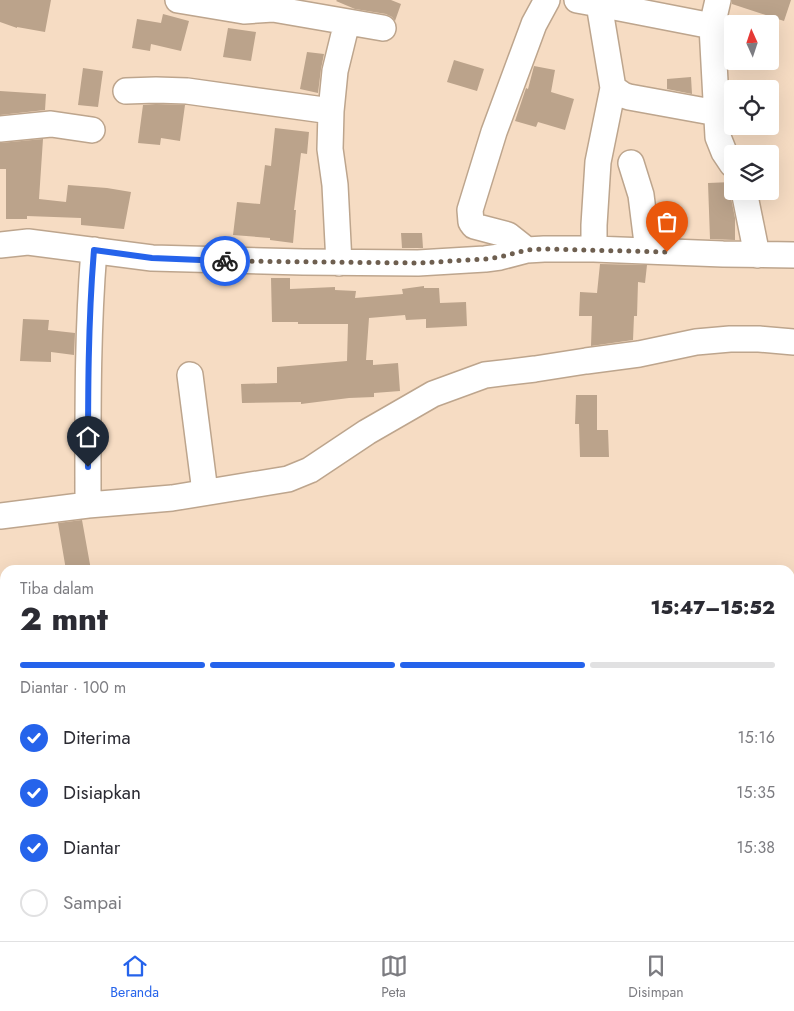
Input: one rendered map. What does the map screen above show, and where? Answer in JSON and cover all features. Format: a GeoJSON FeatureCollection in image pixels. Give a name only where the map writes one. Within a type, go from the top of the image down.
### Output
{"type":"FeatureCollection","features":[{"type":"Feature","properties":{"kind":"street"},"geometry":{"type":"LineString","coordinates":[[178,0],[244,11],[274,4],[347,22],[383,28]]}},
{"type":"Feature","properties":{"kind":"street"},"geometry":{"type":"LineString","coordinates":[[527,250],[508,235],[474,226],[471,222],[470,210],[494,132],[534,24],[546,0]]}},
{"type":"Feature","properties":{"kind":"street"},"geometry":{"type":"LineString","coordinates":[[718,0],[712,26],[718,137],[724,152]]}},
{"type":"Feature","properties":{"kind":"street"},"geometry":{"type":"LineString","coordinates":[[594,249],[598,162],[613,88],[588,2],[712,26]]}},
{"type":"Feature","properties":{"kind":"street"},"geometry":{"type":"LineString","coordinates":[[339,263],[335,185],[330,149],[331,111],[335,71],[347,22]]}},
{"type":"Feature","properties":{"kind":"street"},"geometry":{"type":"LineString","coordinates":[[613,88],[629,97],[717,114]]}},
{"type":"Feature","properties":{"kind":"street"},"geometry":{"type":"LineString","coordinates":[[126,91],[187,91],[331,111]]}},
{"type":"Feature","properties":{"kind":"street"},"geometry":{"type":"LineString","coordinates":[[0,129],[51,124],[92,130]]}},
{"type":"Feature","properties":{"kind":"street"},"geometry":{"type":"LineString","coordinates":[[631,163],[641,195],[648,251]]}},
{"type":"Feature","properties":{"kind":"street"},"geometry":{"type":"LineString","coordinates":[[746,200],[756,255]]}},
{"type":"Feature","properties":{"kind":"street"},"geometry":{"type":"LineString","coordinates":[[0,245],[28,242],[170,259],[339,263],[418,263],[485,259],[527,250],[594,249],[794,255]]}},
{"type":"Feature","properties":{"kind":"street"},"geometry":{"type":"LineString","coordinates":[[88,505],[88,373],[94,250]]}},
{"type":"Feature","properties":{"kind":"street"},"geometry":{"type":"LineString","coordinates":[[0,516],[88,505],[172,498],[288,480],[310,470],[367,432],[433,394],[485,375],[639,354],[696,342],[730,339],[794,342]]}},
{"type":"Feature","properties":{"kind":"street"},"geometry":{"type":"LineString","coordinates":[[190,375],[205,492]]}},
{"type":"Feature","properties":{"kind":"building"},"geometry":{"type":"Polygon","coordinates":[[[0,0],[51,0],[45,32],[17,28],[0,22],[0,0]]]}},
{"type":"Feature","properties":{"kind":"building"},"geometry":{"type":"Polygon","coordinates":[[[337,0],[391,0],[401,4],[395,21],[386,14],[355,9],[337,0]]]}},
{"type":"Feature","properties":{"kind":"building"},"geometry":{"type":"Polygon","coordinates":[[[732,0],[791,0],[784,21],[779,19],[779,15],[766,15],[732,4],[732,0]]]}},
{"type":"Feature","properties":{"kind":"building"},"geometry":{"type":"Polygon","coordinates":[[[163,14],[189,21],[181,51],[151,44],[150,51],[132,48],[137,19],[161,23],[163,14]]]}},
{"type":"Feature","properties":{"kind":"building"},"geometry":{"type":"Polygon","coordinates":[[[228,28],[256,32],[251,61],[223,57],[228,28]]]}},
{"type":"Feature","properties":{"kind":"building"},"geometry":{"type":"Polygon","coordinates":[[[307,52],[324,54],[318,93],[300,89],[307,52]]]}},
{"type":"Feature","properties":{"kind":"building"},"geometry":{"type":"Polygon","coordinates":[[[454,60],[484,69],[477,91],[447,82],[454,60]]]}},
{"type":"Feature","properties":{"kind":"building"},"geometry":{"type":"Polygon","coordinates":[[[534,66],[555,70],[551,92],[574,99],[565,130],[538,122],[536,127],[515,121],[526,88],[528,89],[534,66]]]}},
{"type":"Feature","properties":{"kind":"building"},"geometry":{"type":"Polygon","coordinates":[[[83,68],[103,71],[98,107],[78,105],[83,68]]]}},
{"type":"Feature","properties":{"kind":"building"},"geometry":{"type":"Polygon","coordinates":[[[691,77],[692,94],[667,89],[667,79],[691,77]]]}},
{"type":"Feature","properties":{"kind":"building"},"geometry":{"type":"Polygon","coordinates":[[[0,91],[46,94],[45,110],[0,115],[0,91]]]}},
{"type":"Feature","properties":{"kind":"building"},"geometry":{"type":"Polygon","coordinates":[[[143,105],[185,105],[180,141],[161,138],[160,145],[138,143],[143,105]]]}},
{"type":"Feature","properties":{"kind":"building"},"geometry":{"type":"Polygon","coordinates":[[[275,128],[309,132],[307,154],[301,153],[294,210],[296,210],[293,243],[270,240],[270,238],[233,235],[237,202],[260,204],[265,165],[271,166],[275,128]]]}},
{"type":"Feature","properties":{"kind":"building"},"geometry":{"type":"Polygon","coordinates":[[[43,139],[39,199],[66,202],[68,185],[131,192],[124,229],[81,225],[81,218],[27,216],[27,219],[6,219],[6,169],[0,169],[0,143],[43,139]]]}},
{"type":"Feature","properties":{"kind":"building"},"geometry":{"type":"Polygon","coordinates":[[[724,182],[724,200],[731,200],[735,218],[735,240],[710,239],[708,183],[724,182]]]}},
{"type":"Feature","properties":{"kind":"building"},"geometry":{"type":"Polygon","coordinates":[[[401,233],[422,233],[423,248],[402,248],[401,233]]]}},
{"type":"Feature","properties":{"kind":"building"},"geometry":{"type":"Polygon","coordinates":[[[600,264],[647,265],[645,283],[638,282],[637,316],[634,316],[633,340],[591,346],[592,316],[579,316],[580,292],[597,293],[600,264]]]}},
{"type":"Feature","properties":{"kind":"building"},"geometry":{"type":"Polygon","coordinates":[[[271,278],[290,278],[290,289],[335,287],[335,290],[356,291],[355,298],[403,294],[402,289],[424,286],[424,288],[439,288],[440,303],[466,302],[467,326],[426,328],[426,319],[406,320],[405,315],[369,318],[366,360],[373,360],[373,365],[398,363],[400,391],[374,393],[374,397],[301,404],[301,402],[242,403],[241,384],[277,383],[277,367],[347,361],[348,324],[272,322],[271,278]]]}},
{"type":"Feature","properties":{"kind":"building"},"geometry":{"type":"Polygon","coordinates":[[[23,319],[49,320],[48,330],[75,333],[74,355],[51,352],[51,362],[20,361],[23,319]]]}},
{"type":"Feature","properties":{"kind":"building"},"geometry":{"type":"Polygon","coordinates":[[[576,395],[597,395],[597,430],[608,430],[609,457],[580,457],[579,424],[575,424],[576,395]]]}},
{"type":"Feature","properties":{"kind":"building"},"geometry":{"type":"Polygon","coordinates":[[[82,520],[90,565],[65,565],[58,523],[82,520]]]}},
{"type":"Feature","properties":{"kind":"way so far"},"geometry":{"type":"LineString","coordinates":[[225,261],[418,263],[485,259],[527,250],[544,249],[667,252]]}},
{"type":"Feature","properties":{"kind":"route"},"geometry":{"type":"LineString","coordinates":[[88,467],[88,373],[94,250],[152,258],[225,261]]}}]}
